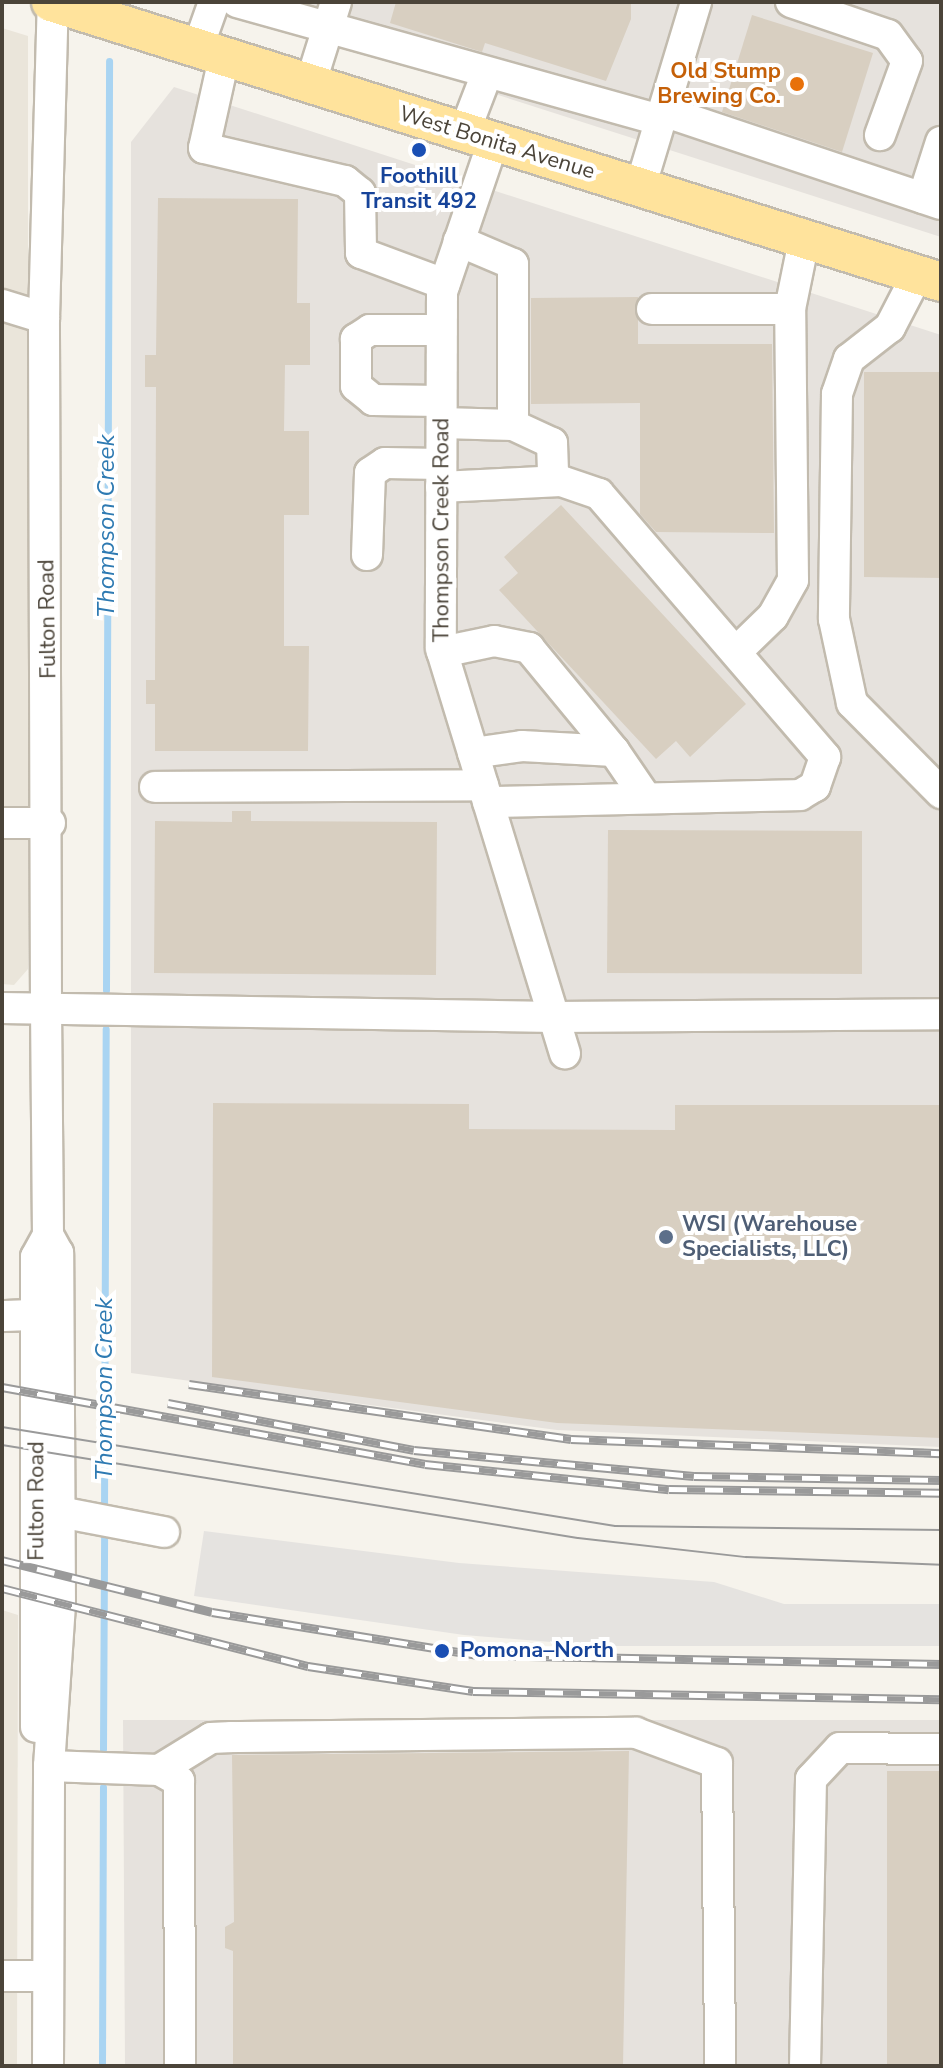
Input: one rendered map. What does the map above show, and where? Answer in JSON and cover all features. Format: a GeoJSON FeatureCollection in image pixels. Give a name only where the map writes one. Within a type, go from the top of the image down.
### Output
{"type":"FeatureCollection","features":[{"type":"Feature","properties":{"kind":"main road","name":"West Bonita Avenue"},"geometry":{"type":"LineString","coordinates":[[52,2],[929,278]]}},
{"type":"Feature","properties":{"kind":"street","name":"Fulton Road"},"geometry":{"type":"LineString","coordinates":[[48,2066],[49,1766],[56,1746],[68,1514],[58,1253],[48,1235],[46,1008],[50,823],[44,318],[52,2]]}},
{"type":"Feature","properties":{"kind":"street"},"geometry":{"type":"LineString","coordinates":[[214,2],[204,148],[345,181],[360,193],[361,253],[444,284]]}},
{"type":"Feature","properties":{"kind":"street"},"geometry":{"type":"LineString","coordinates":[[237,2],[332,16],[487,73],[662,116],[932,201],[941,142]]}},
{"type":"Feature","properties":{"kind":"street"},"geometry":{"type":"LineString","coordinates":[[640,188],[696,2]]}},
{"type":"Feature","properties":{"kind":"street"},"geometry":{"type":"LineString","coordinates":[[791,2],[888,35],[907,61],[880,135]]}},
{"type":"Feature","properties":{"kind":"street"},"geometry":{"type":"LineString","coordinates":[[310,85],[332,16]]}},
{"type":"Feature","properties":{"kind":"street","name":"Thompson Creek Road"},"geometry":{"type":"LineString","coordinates":[[487,73],[479,137],[459,241],[444,284],[441,330],[442,652],[565,1053]]}},
{"type":"Feature","properties":{"kind":"street"},"geometry":{"type":"LineString","coordinates":[[737,651],[773,616],[793,580],[790,309],[804,240]]}},
{"type":"Feature","properties":{"kind":"street"},"geometry":{"type":"LineString","coordinates":[[459,241],[513,264],[513,425]]}},
{"type":"Feature","properties":{"kind":"street"},"geometry":{"type":"LineString","coordinates":[[929,278],[890,327],[849,359],[837,394],[834,619],[852,703],[941,793]]}},
{"type":"Feature","properties":{"kind":"street"},"geometry":{"type":"LineString","coordinates":[[2,305],[44,318]]}},
{"type":"Feature","properties":{"kind":"street"},"geometry":{"type":"LineString","coordinates":[[652,309],[790,309]]}},
{"type":"Feature","properties":{"kind":"street"},"geometry":{"type":"LineString","coordinates":[[441,330],[363,334],[356,339],[356,386],[373,400],[513,425],[552,443],[553,481]]}},
{"type":"Feature","properties":{"kind":"street"},"geometry":{"type":"LineString","coordinates":[[155,787],[486,794],[800,795],[815,786],[825,757],[599,494],[553,481],[441,475],[385,463],[370,473],[367,555]]}},
{"type":"Feature","properties":{"kind":"street"},"geometry":{"type":"LineString","coordinates":[[442,652],[494,641],[529,648],[614,751],[644,795]]}},
{"type":"Feature","properties":{"kind":"street"},"geometry":{"type":"LineString","coordinates":[[473,753],[522,746],[614,751]]}},
{"type":"Feature","properties":{"kind":"street"},"geometry":{"type":"LineString","coordinates":[[2,823],[50,823]]}},
{"type":"Feature","properties":{"kind":"street"},"geometry":{"type":"LineString","coordinates":[[2,1008],[554,1017],[941,1014]]}},
{"type":"Feature","properties":{"kind":"street","name":"Fulton Road"},"geometry":{"type":"LineString","coordinates":[[48,1235],[36,1257],[36,1744],[49,1766]]}},
{"type":"Feature","properties":{"kind":"street"},"geometry":{"type":"LineString","coordinates":[[2,1316],[36,1315]]}},
{"type":"Feature","properties":{"kind":"street"},"geometry":{"type":"LineString","coordinates":[[68,1514],[164,1532]]}},
{"type":"Feature","properties":{"kind":"street"},"geometry":{"type":"LineString","coordinates":[[159,1770],[211,1738],[248,1737],[636,1733],[717,1763],[720,2066]]}},
{"type":"Feature","properties":{"kind":"street"},"geometry":{"type":"LineString","coordinates":[[805,2066],[811,1779],[840,1748],[941,1749]]}},
{"type":"Feature","properties":{"kind":"street"},"geometry":{"type":"LineString","coordinates":[[49,1766],[159,1770],[179,1781],[180,2066]]}},
{"type":"Feature","properties":{"kind":"street"},"geometry":{"type":"LineString","coordinates":[[2,1976],[48,1976]]}},
{"type":"Feature","properties":{"kind":"shaded area"},"geometry":{"type":"Polygon","coordinates":[[[208,2],[941,2],[941,237],[208,2]]]}},
{"type":"Feature","properties":{"kind":"shaded area"},"geometry":{"type":"Polygon","coordinates":[[[2,28],[28,36],[28,969],[14,985],[2,984],[2,28]]]}},
{"type":"Feature","properties":{"kind":"shaded area"},"geometry":{"type":"Polygon","coordinates":[[[174,87],[941,335],[941,1447],[557,1430],[131,1373],[131,142],[174,87]]]}},
{"type":"Feature","properties":{"kind":"shaded area"},"geometry":{"type":"Polygon","coordinates":[[[204,1531],[459,1563],[714,1582],[784,1604],[941,1604],[941,1646],[601,1646],[464,1635],[194,1596],[204,1531]]]}},
{"type":"Feature","properties":{"kind":"shaded area"},"geometry":{"type":"Polygon","coordinates":[[[2,1610],[18,1615],[17,2066],[2,2066],[2,1610]]]}},
{"type":"Feature","properties":{"kind":"shaded area"},"geometry":{"type":"Polygon","coordinates":[[[123,1720],[941,1720],[941,2066],[125,2066],[123,1720]]]}},
{"type":"Feature","properties":{"kind":"building"},"geometry":{"type":"Polygon","coordinates":[[[396,2],[631,2],[631,19],[606,81],[485,43],[482,52],[390,23],[396,2]]]}},
{"type":"Feature","properties":{"kind":"building","name":"Old Stump Brewing Co."},"geometry":{"type":"Polygon","coordinates":[[[752,15],[873,53],[842,152],[722,112],[752,15]]]}},
{"type":"Feature","properties":{"kind":"building"},"geometry":{"type":"Polygon","coordinates":[[[158,198],[298,199],[297,303],[310,303],[310,365],[285,365],[284,431],[309,431],[309,515],[284,515],[284,646],[309,646],[308,751],[155,751],[155,704],[146,704],[146,680],[155,680],[156,387],[145,387],[145,355],[156,355],[158,198]]]}},
{"type":"Feature","properties":{"kind":"building"},"geometry":{"type":"Polygon","coordinates":[[[638,297],[638,344],[772,344],[774,533],[656,532],[640,514],[640,403],[531,404],[531,298],[638,297]]]}},
{"type":"Feature","properties":{"kind":"building"},"geometry":{"type":"Polygon","coordinates":[[[864,372],[941,372],[941,578],[864,577],[864,372]]]}},
{"type":"Feature","properties":{"kind":"building"},"geometry":{"type":"Polygon","coordinates":[[[561,505],[746,704],[690,757],[676,741],[656,759],[499,590],[518,573],[504,557],[561,505]]]}},
{"type":"Feature","properties":{"kind":"building"},"geometry":{"type":"Polygon","coordinates":[[[232,811],[251,811],[251,821],[437,822],[436,975],[154,973],[155,821],[232,822],[232,811]]]}},
{"type":"Feature","properties":{"kind":"building"},"geometry":{"type":"Polygon","coordinates":[[[608,830],[862,831],[862,974],[607,973],[608,830]]]}},
{"type":"Feature","properties":{"kind":"building"},"geometry":{"type":"Polygon","coordinates":[[[213,1103],[469,1104],[469,1129],[675,1130],[675,1105],[941,1105],[941,1438],[557,1423],[212,1377],[213,1103]]]}},
{"type":"Feature","properties":{"kind":"building"},"geometry":{"type":"Polygon","coordinates":[[[629,1751],[623,2066],[233,2066],[233,1951],[225,1948],[225,1927],[234,1922],[232,1755],[629,1751]]]}},
{"type":"Feature","properties":{"kind":"building"},"geometry":{"type":"Polygon","coordinates":[[[887,1771],[941,1771],[941,2066],[887,2066],[887,1771]]]}},
{"type":"Feature","properties":{"kind":"waterway","name":"Thompson Creek"},"geometry":{"type":"LineString","coordinates":[[106,990],[109,61]]}},
{"type":"Feature","properties":{"kind":"waterway","name":"Thompson Creek"},"geometry":{"type":"LineString","coordinates":[[104,1514],[106,1029]]}},
{"type":"Feature","properties":{"kind":"waterway","name":"Thompson Creek"},"geometry":{"type":"LineString","coordinates":[[103,1749],[104,1527]]}},
{"type":"Feature","properties":{"kind":"waterway","name":"Thompson Creek"},"geometry":{"type":"LineString","coordinates":[[102,2066],[103,1787]]}},
{"type":"Feature","properties":{"kind":"tram line"},"geometry":{"type":"LineString","coordinates":[[2,1427],[615,1526],[941,1530]]}},
{"type":"Feature","properties":{"kind":"tram line"},"geometry":{"type":"LineString","coordinates":[[2,1445],[578,1538],[746,1557],[941,1565]]}},
{"type":"Feature","properties":{"kind":"railway"},"geometry":{"type":"LineString","coordinates":[[189,1384],[571,1439],[941,1453]]}},
{"type":"Feature","properties":{"kind":"railway"},"geometry":{"type":"LineString","coordinates":[[2,1387],[425,1464],[669,1489],[941,1493]]}},
{"type":"Feature","properties":{"kind":"railway"},"geometry":{"type":"LineString","coordinates":[[168,1403],[414,1450],[694,1476],[941,1480]]}},
{"type":"Feature","properties":{"kind":"railway"},"geometry":{"type":"LineString","coordinates":[[2,1560],[212,1612],[477,1655],[941,1664]]}},
{"type":"Feature","properties":{"kind":"railway"},"geometry":{"type":"LineString","coordinates":[[2,1588],[308,1666],[473,1691],[941,1699]]}},
{"type":"Feature","properties":{"kind":"place","name":"Old Stump Brewing Co."},"geometry":{"type":"Point","coordinates":[797,84]}},
{"type":"Feature","properties":{"kind":"place","name":"Foothill Transit 492"},"geometry":{"type":"Point","coordinates":[419,150]}},
{"type":"Feature","properties":{"kind":"place","name":"WSI (Warehouse Specialists, LLC)"},"geometry":{"type":"Point","coordinates":[666,1237]}},
{"type":"Feature","properties":{"kind":"place","name":"Pomona–North"},"geometry":{"type":"Point","coordinates":[442,1651]}}]}
